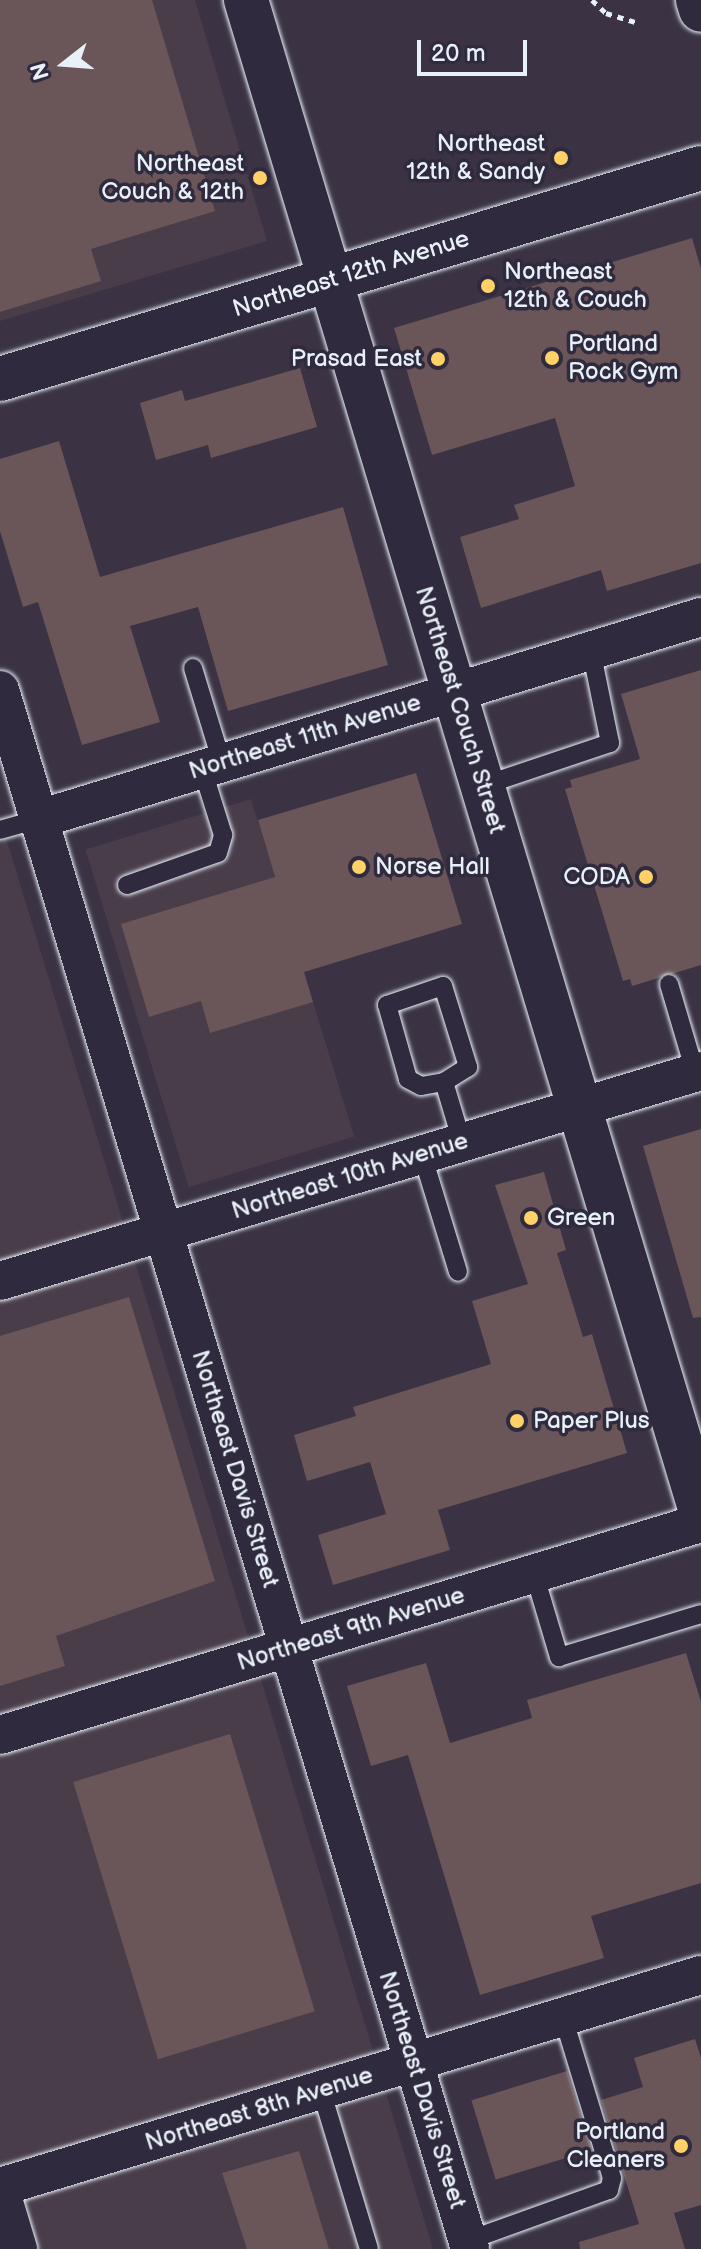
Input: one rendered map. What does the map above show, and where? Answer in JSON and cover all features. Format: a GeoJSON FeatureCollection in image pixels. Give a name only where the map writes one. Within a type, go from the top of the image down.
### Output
{"type":"FeatureCollection","features":[{"type":"Feature","properties":{"kind":"main road","name":"Northeast Couch Street"},"geometry":{"type":"LineString","coordinates":[[246,0],[701,1512]]}},
{"type":"Feature","properties":{"kind":"main road"},"geometry":{"type":"LineString","coordinates":[[698,0],[701,10]]}},
{"type":"Feature","properties":{"kind":"main road","name":"Northeast 12th Avenue"},"geometry":{"type":"LineString","coordinates":[[0,379],[701,168]]}},
{"type":"Feature","properties":{"kind":"street","name":"Northeast 11th Avenue"},"geometry":{"type":"LineString","coordinates":[[39,819],[701,617]]}},
{"type":"Feature","properties":{"kind":"street","name":"Northeast Davis Street"},"geometry":{"type":"LineString","coordinates":[[0,690],[468,2245]]}},
{"type":"Feature","properties":{"kind":"street","name":"Northeast 10th Avenue"},"geometry":{"type":"LineString","coordinates":[[0,1281],[698,1072]]}},
{"type":"Feature","properties":{"kind":"street","name":"Northeast 9th Avenue"},"geometry":{"type":"LineString","coordinates":[[0,1735],[701,1523]]}},
{"type":"Feature","properties":{"kind":"street","name":"Northeast 8th Avenue"},"geometry":{"type":"LineString","coordinates":[[0,2188],[700,1977]]}},
{"type":"Feature","properties":{"kind":"street"},"geometry":{"type":"LineString","coordinates":[[0,2188],[18,2249]]}},
{"type":"Feature","properties":{"kind":"lane"},"geometry":{"type":"LineString","coordinates":[[482,786],[610,743],[591,650]]}},
{"type":"Feature","properties":{"kind":"lane"},"geometry":{"type":"LineString","coordinates":[[127,885],[218,853],[223,835],[193,668]]}},
{"type":"Feature","properties":{"kind":"lane","name":"Northeast 11th Avenue"},"geometry":{"type":"LineString","coordinates":[[0,830],[39,819]]}},
{"type":"Feature","properties":{"kind":"lane"},"geometry":{"type":"LineString","coordinates":[[669,984],[698,1072]]}},
{"type":"Feature","properties":{"kind":"lane"},"geometry":{"type":"LineString","coordinates":[[443,986],[468,1067],[444,1082],[421,1086],[408,1079],[387,1005],[443,986]]}},
{"type":"Feature","properties":{"kind":"lane"},"geometry":{"type":"LineString","coordinates":[[444,1082],[462,1142]]}},
{"type":"Feature","properties":{"kind":"lane"},"geometry":{"type":"LineString","coordinates":[[422,1154],[458,1272]]}},
{"type":"Feature","properties":{"kind":"lane"},"geometry":{"type":"LineString","coordinates":[[534,1573],[559,1657],[701,1614]]}},
{"type":"Feature","properties":{"kind":"lane"},"geometry":{"type":"LineString","coordinates":[[468,2245],[609,2190],[612,2178],[563,2017]]}},
{"type":"Feature","properties":{"kind":"lane"},"geometry":{"type":"LineString","coordinates":[[321,2090],[369,2249]]}},
{"type":"Feature","properties":{"kind":"path"},"geometry":{"type":"LineString","coordinates":[[592,0],[606,13],[636,22]]}},
{"type":"Feature","properties":{"kind":"shaded area"},"geometry":{"type":"Polygon","coordinates":[[[0,0],[195,0],[267,241],[0,321],[0,0]]]}},
{"type":"Feature","properties":{"kind":"shaded area"},"geometry":{"type":"Polygon","coordinates":[[[251,799],[354,1137],[189,1187],[86,850],[251,799]]]}},
{"type":"Feature","properties":{"kind":"shaded area"},"geometry":{"type":"Polygon","coordinates":[[[0,818],[119,1209],[433,2249],[0,2249],[0,818]]]}},
{"type":"Feature","properties":{"kind":"building"},"geometry":{"type":"Polygon","coordinates":[[[0,0],[152,0],[215,211],[91,249],[101,281],[0,312],[0,0]]]}},
{"type":"Feature","properties":{"kind":"building"},"geometry":{"type":"Polygon","coordinates":[[[692,238],[701,269],[701,563],[607,591],[601,570],[481,608],[460,537],[519,519],[514,505],[575,486],[555,418],[432,455],[394,328],[692,238]]]}},
{"type":"Feature","properties":{"kind":"building"},"geometry":{"type":"Polygon","coordinates":[[[300,368],[317,427],[211,458],[208,445],[156,460],[140,403],[182,390],[185,401],[300,368]]]}},
{"type":"Feature","properties":{"kind":"building"},"geometry":{"type":"Polygon","coordinates":[[[59,441],[100,577],[343,507],[388,665],[228,711],[198,607],[130,626],[160,722],[82,745],[38,602],[23,607],[0,531],[0,459],[59,441]]]}},
{"type":"Feature","properties":{"kind":"building","name":"CODA"},"geometry":{"type":"Polygon","coordinates":[[[701,670],[701,965],[632,986],[630,979],[623,981],[565,789],[572,787],[570,780],[640,759],[621,694],[701,670]]]}},
{"type":"Feature","properties":{"kind":"building"},"geometry":{"type":"Polygon","coordinates":[[[416,773],[462,924],[304,972],[313,1002],[210,1033],[201,1001],[149,1017],[121,924],[275,877],[258,820],[416,773]]]}},
{"type":"Feature","properties":{"kind":"building"},"geometry":{"type":"Polygon","coordinates":[[[701,1129],[701,1317],[693,1318],[643,1146],[701,1129]]]}},
{"type":"Feature","properties":{"kind":"building"},"geometry":{"type":"Polygon","coordinates":[[[544,1172],[566,1250],[557,1253],[583,1337],[592,1334],[627,1453],[438,1510],[450,1550],[333,1585],[318,1535],[386,1514],[370,1462],[307,1481],[294,1435],[356,1416],[353,1407],[491,1364],[472,1301],[528,1284],[495,1185],[544,1172]]]}},
{"type":"Feature","properties":{"kind":"building"},"geometry":{"type":"Polygon","coordinates":[[[129,1297],[215,1581],[56,1636],[65,1666],[0,1686],[0,1336],[129,1297]]]}},
{"type":"Feature","properties":{"kind":"building"},"geometry":{"type":"Polygon","coordinates":[[[686,1653],[701,1702],[701,1883],[591,1916],[604,1958],[480,1995],[408,1755],[371,1766],[347,1686],[426,1663],[450,1743],[532,1718],[527,1700],[686,1653]]]}},
{"type":"Feature","properties":{"kind":"building"},"geometry":{"type":"Polygon","coordinates":[[[230,1734],[315,2011],[158,2059],[73,1782],[230,1734]]]}},
{"type":"Feature","properties":{"kind":"building"},"geometry":{"type":"Polygon","coordinates":[[[695,2039],[701,2058],[701,2205],[674,2213],[685,2249],[580,2249],[579,2242],[639,2224],[601,2100],[643,2087],[634,2058],[695,2039]]]}},
{"type":"Feature","properties":{"kind":"building"},"geometry":{"type":"Polygon","coordinates":[[[567,2071],[591,2150],[496,2180],[471,2100],[567,2071]]]}},
{"type":"Feature","properties":{"kind":"building"},"geometry":{"type":"Polygon","coordinates":[[[299,2151],[329,2249],[247,2249],[222,2173],[299,2151]]]}},
{"type":"Feature","properties":{"kind":"place","name":"Northeast 12th & Sandy"},"geometry":{"type":"Point","coordinates":[561,158]}},
{"type":"Feature","properties":{"kind":"place","name":"Northeast Couch & 12th"},"geometry":{"type":"Point","coordinates":[260,178]}},
{"type":"Feature","properties":{"kind":"place","name":"Northeast 12th & Couch"},"geometry":{"type":"Point","coordinates":[488,286]}},
{"type":"Feature","properties":{"kind":"place","name":"Portland Rock Gym"},"geometry":{"type":"Point","coordinates":[552,358]}},
{"type":"Feature","properties":{"kind":"place","name":"Prasad East"},"geometry":{"type":"Point","coordinates":[438,359]}},
{"type":"Feature","properties":{"kind":"place","name":"Norse Hall"},"geometry":{"type":"Point","coordinates":[359,867]}},
{"type":"Feature","properties":{"kind":"place","name":"CODA"},"geometry":{"type":"Point","coordinates":[646,877]}},
{"type":"Feature","properties":{"kind":"place","name":"Green"},"geometry":{"type":"Point","coordinates":[531,1218]}},
{"type":"Feature","properties":{"kind":"place","name":"Paper Plus"},"geometry":{"type":"Point","coordinates":[517,1421]}},
{"type":"Feature","properties":{"kind":"place","name":"Portland Cleaners"},"geometry":{"type":"Point","coordinates":[681,2146]}}]}
